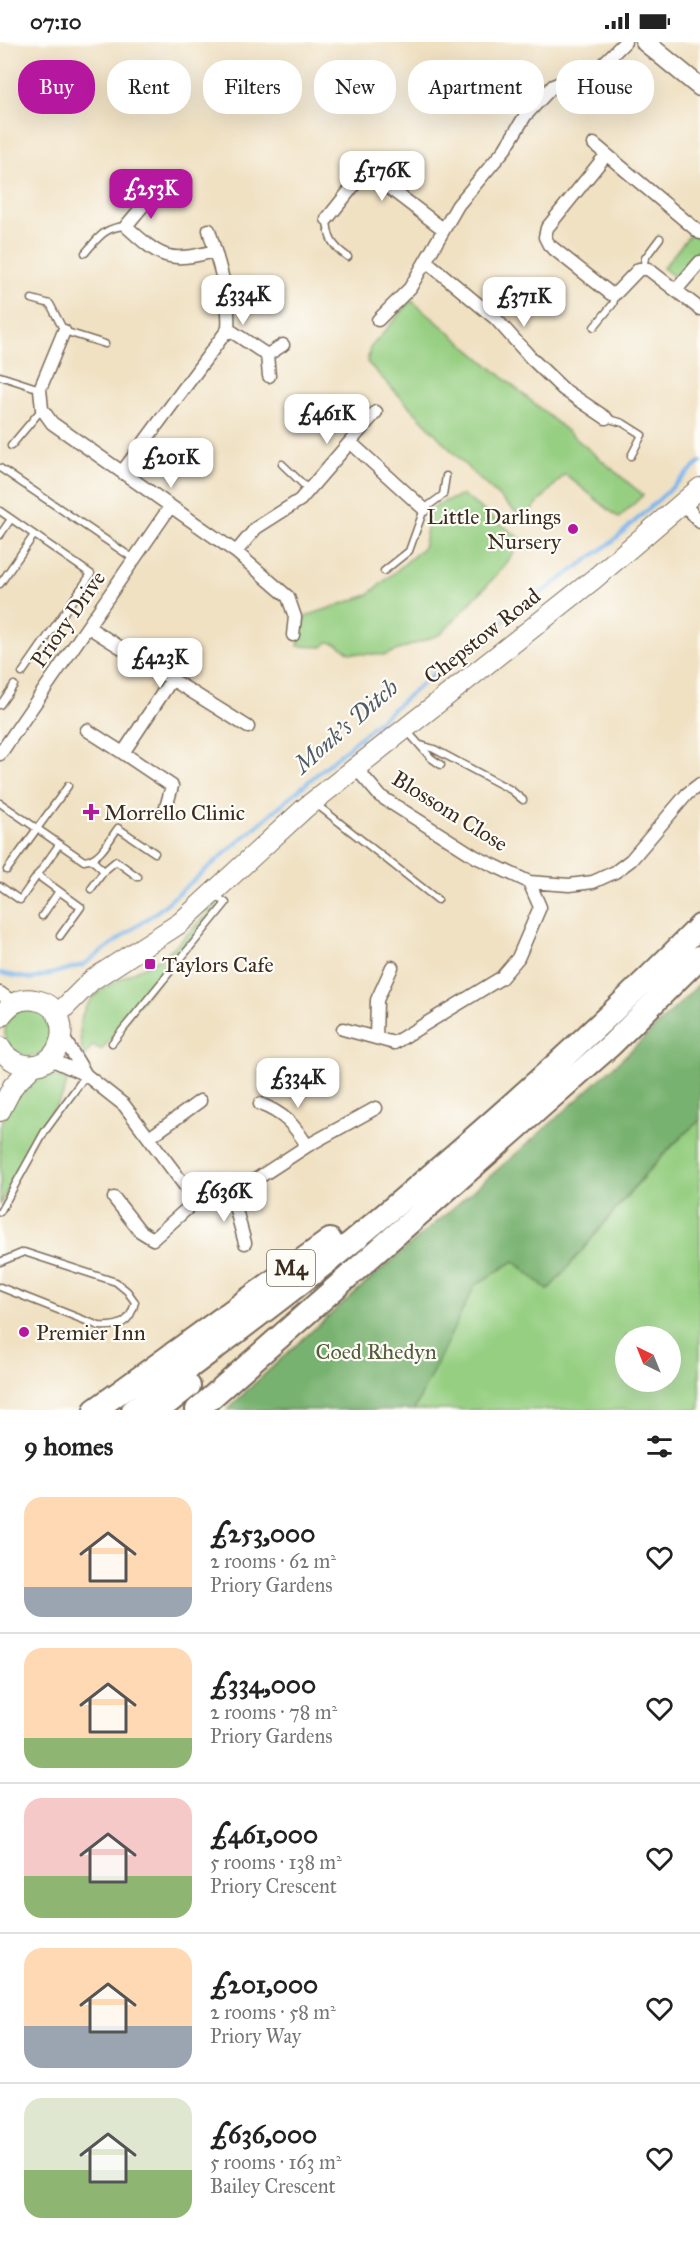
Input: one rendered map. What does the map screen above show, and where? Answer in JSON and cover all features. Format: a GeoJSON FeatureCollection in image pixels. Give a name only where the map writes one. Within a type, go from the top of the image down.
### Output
{"type":"FeatureCollection","features":[{"type":"Feature","properties":{"kind":"highway","name":"M4"},"geometry":{"type":"LineString","coordinates":[[133,1410],[352,1242],[487,1127],[585,1040],[700,926]]}},
{"type":"Feature","properties":{"kind":"highway","name":"M4"},"geometry":{"type":"LineString","coordinates":[[197,1410],[611,1045],[700,957]]}},
{"type":"Feature","properties":{"kind":"highway","name":"M4"},"geometry":{"type":"LineString","coordinates":[[95,1410],[487,1127]]}},
{"type":"Feature","properties":{"kind":"highway","name":"M4"},"geometry":{"type":"LineString","coordinates":[[159,1410],[481,1158]]}},
{"type":"Feature","properties":{"kind":"main road","name":"Chepstow Road"},"geometry":{"type":"LineString","coordinates":[[58,1014],[76,993],[93,980],[180,923],[313,802],[594,579],[700,488]]}},
{"type":"Feature","properties":{"kind":"main road"},"geometry":{"type":"LineString","coordinates":[[0,1017],[7,998],[43,1002],[58,1014],[63,1037],[56,1053],[13,1086],[0,1110]]}},
{"type":"Feature","properties":{"kind":"main road"},"geometry":{"type":"LineString","coordinates":[[1,1051],[16,1063],[42,1062]]}},
{"type":"Feature","properties":{"kind":"street"},"geometry":{"type":"LineString","coordinates":[[378,320],[410,288],[458,205],[505,149],[525,116],[553,86],[601,66],[626,42]]}},
{"type":"Feature","properties":{"kind":"street"},"geometry":{"type":"LineString","coordinates":[[645,42],[700,87]]}},
{"type":"Feature","properties":{"kind":"street"},"geometry":{"type":"LineString","coordinates":[[594,144],[700,233]]}},
{"type":"Feature","properties":{"kind":"street"},"geometry":{"type":"LineString","coordinates":[[606,155],[547,228],[545,237],[549,245],[611,294],[616,293],[639,269],[643,268],[648,269],[700,309]]}},
{"type":"Feature","properties":{"kind":"street"},"geometry":{"type":"LineString","coordinates":[[327,219],[366,171],[443,229]]}},
{"type":"Feature","properties":{"kind":"street"},"geometry":{"type":"LineString","coordinates":[[152,195],[126,226],[146,245],[170,259],[184,259],[215,251]]}},
{"type":"Feature","properties":{"kind":"street"},"geometry":{"type":"LineString","coordinates":[[122,472],[228,329],[228,298],[209,230]]}},
{"type":"Feature","properties":{"kind":"street"},"geometry":{"type":"LineString","coordinates":[[426,261],[496,319],[563,389],[606,418]]}},
{"type":"Feature","properties":{"kind":"street"},"geometry":{"type":"LineString","coordinates":[[676,290],[700,262]]}},
{"type":"Feature","properties":{"kind":"street"},"geometry":{"type":"LineString","coordinates":[[228,329],[267,355]]}},
{"type":"Feature","properties":{"kind":"street"},"geometry":{"type":"LineString","coordinates":[[64,331],[39,389],[42,409],[52,423],[236,552],[288,597],[296,617],[293,635]]}},
{"type":"Feature","properties":{"kind":"street"},"geometry":{"type":"LineString","coordinates":[[267,355],[283,345]]}},
{"type":"Feature","properties":{"kind":"street"},"geometry":{"type":"LineString","coordinates":[[267,355],[269,376]]}},
{"type":"Feature","properties":{"kind":"street"},"geometry":{"type":"LineString","coordinates":[[236,552],[256,528],[287,510],[308,489],[376,412]]}},
{"type":"Feature","properties":{"kind":"street"},"geometry":{"type":"LineString","coordinates":[[350,442],[424,509]]}},
{"type":"Feature","properties":{"kind":"street"},"geometry":{"type":"LineString","coordinates":[[684,504],[700,522]]}},
{"type":"Feature","properties":{"kind":"street","name":"Priory Drive"},"geometry":{"type":"LineString","coordinates":[[0,754],[170,507]]}},
{"type":"Feature","properties":{"kind":"street"},"geometry":{"type":"LineString","coordinates":[[88,627],[248,727]]}},
{"type":"Feature","properties":{"kind":"street"},"geometry":{"type":"LineString","coordinates":[[123,753],[172,679]]}},
{"type":"Feature","properties":{"kind":"street"},"geometry":{"type":"LineString","coordinates":[[87,730],[172,786],[165,812]]}},
{"type":"Feature","properties":{"kind":"street","name":"Blossom Close"},"geometry":{"type":"LineString","coordinates":[[355,767],[380,796],[476,857],[529,882],[569,885],[593,882],[615,872],[631,860],[687,794],[700,784]]}},
{"type":"Feature","properties":{"kind":"street"},"geometry":{"type":"LineString","coordinates":[[343,1029],[394,1043],[501,978],[518,958],[540,908],[529,882]]}},
{"type":"Feature","properties":{"kind":"street"},"geometry":{"type":"LineString","coordinates":[[376,1038],[377,1000],[392,967]]}},
{"type":"Feature","properties":{"kind":"street"},"geometry":{"type":"LineString","coordinates":[[63,1037],[86,1075],[124,1105],[188,1190],[199,1198],[216,1200],[232,1195],[307,1146],[376,1108]]}},
{"type":"Feature","properties":{"kind":"street"},"geometry":{"type":"LineString","coordinates":[[42,1062],[86,1075]]}},
{"type":"Feature","properties":{"kind":"street"},"geometry":{"type":"LineString","coordinates":[[148,1138],[200,1101]]}},
{"type":"Feature","properties":{"kind":"street"},"geometry":{"type":"LineString","coordinates":[[260,1104],[281,1113],[297,1129],[307,1146]]}},
{"type":"Feature","properties":{"kind":"street"},"geometry":{"type":"LineString","coordinates":[[232,1195],[245,1243]]}},
{"type":"Feature","properties":{"kind":"street"},"geometry":{"type":"LineString","coordinates":[[114,1198],[140,1231],[153,1239],[199,1198]]}},
{"type":"Feature","properties":{"kind":"lane"},"geometry":{"type":"LineString","coordinates":[[327,219],[328,237],[334,247],[348,257]]}},
{"type":"Feature","properties":{"kind":"lane"},"geometry":{"type":"LineString","coordinates":[[85,254],[102,232],[112,226],[126,226]]}},
{"type":"Feature","properties":{"kind":"lane"},"geometry":{"type":"LineString","coordinates":[[643,268],[645,258],[660,238]]}},
{"type":"Feature","properties":{"kind":"lane"},"geometry":{"type":"LineString","coordinates":[[594,327],[613,304],[616,293]]}},
{"type":"Feature","properties":{"kind":"lane"},"geometry":{"type":"LineString","coordinates":[[32,299],[50,304],[64,331],[105,344]]}},
{"type":"Feature","properties":{"kind":"lane"},"geometry":{"type":"LineString","coordinates":[[0,376],[39,389]]}},
{"type":"Feature","properties":{"kind":"lane"},"geometry":{"type":"LineString","coordinates":[[11,446],[42,409]]}},
{"type":"Feature","properties":{"kind":"lane"},"geometry":{"type":"LineString","coordinates":[[606,418],[623,423],[642,435],[631,456]]}},
{"type":"Feature","properties":{"kind":"lane"},"geometry":{"type":"LineString","coordinates":[[282,464],[308,489]]}},
{"type":"Feature","properties":{"kind":"lane"},"geometry":{"type":"LineString","coordinates":[[0,468],[135,559]]}},
{"type":"Feature","properties":{"kind":"lane"},"geometry":{"type":"LineString","coordinates":[[384,571],[409,551],[424,509],[443,495],[446,476]]}},
{"type":"Feature","properties":{"kind":"lane"},"geometry":{"type":"LineString","coordinates":[[0,511],[91,574],[22,673]]}},
{"type":"Feature","properties":{"kind":"lane"},"geometry":{"type":"LineString","coordinates":[[0,535],[11,519]]}},
{"type":"Feature","properties":{"kind":"lane"},"geometry":{"type":"LineString","coordinates":[[0,584],[34,535]]}},
{"type":"Feature","properties":{"kind":"lane"},"geometry":{"type":"LineString","coordinates":[[0,705],[14,684]]}},
{"type":"Feature","properties":{"kind":"lane"},"geometry":{"type":"LineString","coordinates":[[404,728],[422,745],[431,758],[441,765]]}},
{"type":"Feature","properties":{"kind":"lane"},"geometry":{"type":"LineString","coordinates":[[422,745],[434,749],[507,788],[523,800]]}},
{"type":"Feature","properties":{"kind":"lane"},"geometry":{"type":"LineString","coordinates":[[7,870],[68,786]]}},
{"type":"Feature","properties":{"kind":"lane"},"geometry":{"type":"LineString","coordinates":[[313,802],[438,900]]}},
{"type":"Feature","properties":{"kind":"lane"},"geometry":{"type":"LineString","coordinates":[[0,803],[58,846],[84,861],[92,860],[118,828],[155,854]]}},
{"type":"Feature","properties":{"kind":"lane"},"geometry":{"type":"LineString","coordinates":[[0,886],[20,900],[58,846]]}},
{"type":"Feature","properties":{"kind":"lane"},"geometry":{"type":"LineString","coordinates":[[92,860],[104,871]]}},
{"type":"Feature","properties":{"kind":"lane"},"geometry":{"type":"LineString","coordinates":[[91,889],[104,871],[116,861],[138,877]]}},
{"type":"Feature","properties":{"kind":"lane"},"geometry":{"type":"LineString","coordinates":[[37,875],[81,907],[60,936]]}},
{"type":"Feature","properties":{"kind":"lane"},"geometry":{"type":"LineString","coordinates":[[42,916],[59,891]]}},
{"type":"Feature","properties":{"kind":"lane"},"geometry":{"type":"LineString","coordinates":[[112,1043],[226,903],[213,893]]}},
{"type":"Feature","properties":{"kind":"lane"},"geometry":{"type":"LineString","coordinates":[[0,1212],[45,1131],[86,1075]]}},
{"type":"Feature","properties":{"kind":"lane"},"geometry":{"type":"LineString","coordinates":[[0,1262],[15,1254],[33,1255],[116,1282],[135,1302],[132,1315],[126,1323],[113,1327],[99,1326],[0,1287]]}},
{"type":"Feature","properties":{"kind":"green space"},"geometry":{"type":"Polygon","coordinates":[[[691,233],[700,240],[700,249],[677,279],[663,268],[691,233]]]}},
{"type":"Feature","properties":{"kind":"green space"},"geometry":{"type":"Polygon","coordinates":[[[411,301],[643,495],[619,518],[565,474],[523,519],[470,470],[367,362],[370,348],[411,301]]]}},
{"type":"Feature","properties":{"kind":"green space"},"geometry":{"type":"Polygon","coordinates":[[[463,495],[522,540],[504,567],[441,634],[385,655],[350,653],[337,644],[328,642],[323,647],[298,646],[306,616],[368,595],[423,548],[431,510],[443,502],[463,495]]]}},
{"type":"Feature","properties":{"kind":"green space"},"geometry":{"type":"Polygon","coordinates":[[[216,903],[218,906],[104,1047],[101,1050],[93,1045],[85,1056],[81,1047],[80,1029],[82,1014],[89,1002],[111,984],[163,956],[184,938],[216,903]]]}},
{"type":"Feature","properties":{"kind":"green space","name":"Coed Rhedyn"},"geometry":{"type":"Polygon","coordinates":[[[700,983],[700,1120],[639,1181],[548,1290],[514,1261],[475,1285],[414,1410],[227,1410],[344,1302],[585,1093],[700,983]]]}},
{"type":"Feature","properties":{"kind":"green space"},"geometry":{"type":"Polygon","coordinates":[[[29,1008],[46,1015],[53,1032],[46,1049],[29,1056],[12,1049],[5,1032],[12,1015],[29,1008]]]}},
{"type":"Feature","properties":{"kind":"green space"},"geometry":{"type":"Polygon","coordinates":[[[42,1074],[67,1079],[64,1093],[37,1132],[0,1205],[0,1126],[18,1091],[21,1092],[33,1078],[42,1074]]]}},
{"type":"Feature","properties":{"kind":"green space"},"geometry":{"type":"Polygon","coordinates":[[[700,1120],[700,1410],[414,1410],[475,1285],[514,1261],[548,1290],[659,1160],[700,1120]]]}},
{"type":"Feature","properties":{"kind":"waterway","name":"Monk's Ditch"},"geometry":{"type":"LineString","coordinates":[[0,973],[32,979],[83,965],[159,910],[458,653],[612,542],[700,462]]}},
{"type":"Feature","properties":{"kind":"place","name":"Little Darlings Nursery"},"geometry":{"type":"Point","coordinates":[573,529]}},
{"type":"Feature","properties":{"kind":"place","name":"Morrello Clinic"},"geometry":{"type":"Point","coordinates":[91,812]}},
{"type":"Feature","properties":{"kind":"place","name":"Taylors Cafe"},"geometry":{"type":"Point","coordinates":[150,964]}},
{"type":"Feature","properties":{"kind":"place","name":"Premier Inn"},"geometry":{"type":"Point","coordinates":[24,1332]}}]}
